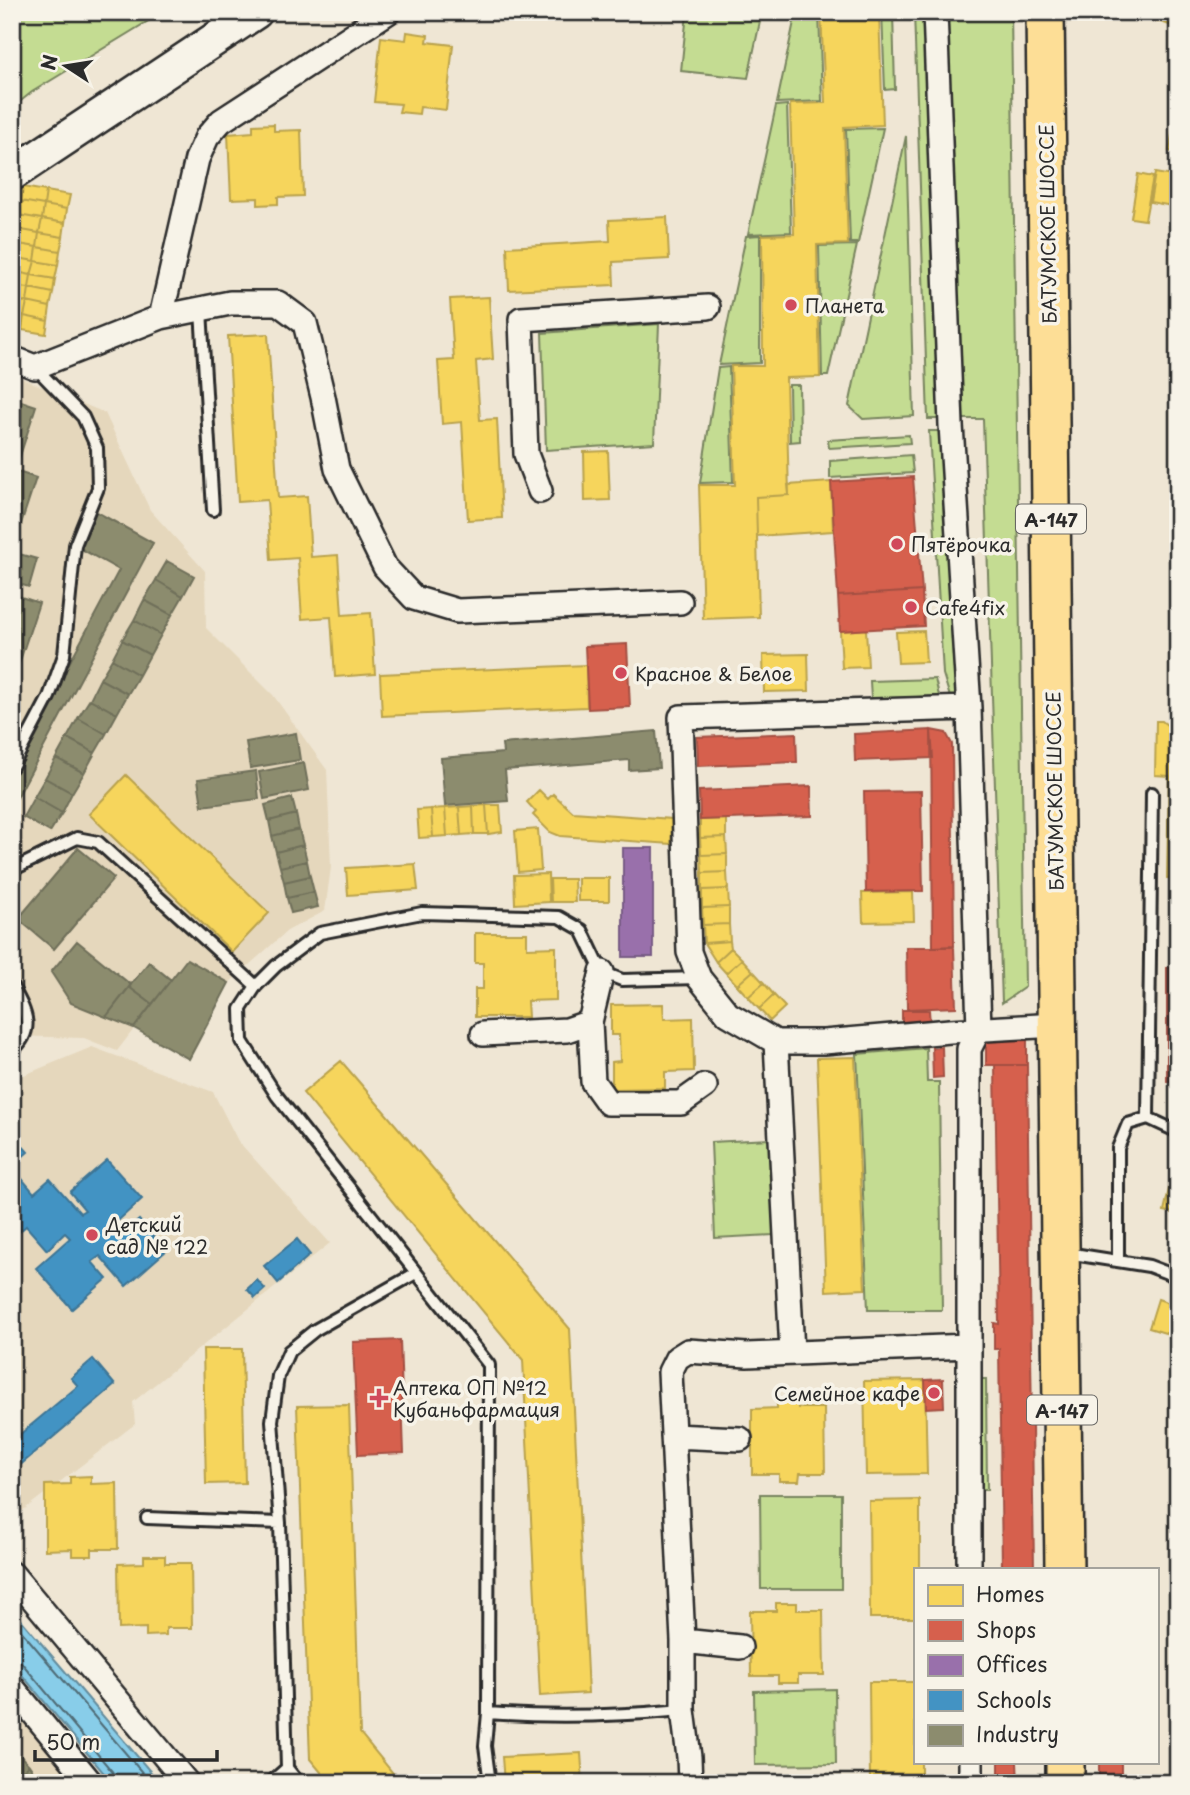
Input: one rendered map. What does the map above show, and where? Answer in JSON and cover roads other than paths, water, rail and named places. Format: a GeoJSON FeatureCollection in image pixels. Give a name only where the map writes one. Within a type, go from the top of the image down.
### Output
{"type":"FeatureCollection","features":[{"type":"Feature","properties":{"kind":"highway","name":"БАТУМСКОЕ ШОССЕ"},"geometry":{"type":"LineString","coordinates":[[1045,12],[1063,1568]]}},
{"type":"Feature","properties":{"kind":"highway"},"geometry":{"type":"LineString","coordinates":[[1065,1764],[1065,1783]]}},
{"type":"Feature","properties":{"kind":"main road"},"geometry":{"type":"LineString","coordinates":[[12,174],[256,12]]}},
{"type":"Feature","properties":{"kind":"street"},"geometry":{"type":"LineString","coordinates":[[161,317],[197,159],[207,137],[221,121],[388,12]]}},
{"type":"Feature","properties":{"kind":"street"},"geometry":{"type":"LineString","coordinates":[[934,12],[951,425],[969,708],[979,1029],[969,1049],[969,1568]]}},
{"type":"Feature","properties":{"kind":"street"},"geometry":{"type":"LineString","coordinates":[[12,358],[35,366],[161,317],[230,303],[278,303],[305,323],[337,469],[385,567],[414,598],[457,611],[680,602]]}},
{"type":"Feature","properties":{"kind":"street"},"geometry":{"type":"LineString","coordinates":[[540,491],[526,454],[521,319],[708,307]]}},
{"type":"Feature","properties":{"kind":"street"},"geometry":{"type":"LineString","coordinates":[[969,708],[681,717],[689,952],[699,978],[728,1014],[776,1042],[824,1042],[1057,1025]]}},
{"type":"Feature","properties":{"kind":"street"},"geometry":{"type":"LineString","coordinates":[[602,972],[590,1022],[593,1082],[608,1103],[681,1103],[705,1086]]}},
{"type":"Feature","properties":{"kind":"street"},"geometry":{"type":"LineString","coordinates":[[483,1034],[567,1030],[590,1022]]}},
{"type":"Feature","properties":{"kind":"street"},"geometry":{"type":"LineString","coordinates":[[776,1042],[792,1352]]}},
{"type":"Feature","properties":{"kind":"street"},"geometry":{"type":"LineString","coordinates":[[690,1783],[683,1710],[683,1641],[670,1372],[677,1359],[688,1351],[747,1355],[968,1346]]}},
{"type":"Feature","properties":{"kind":"street"},"geometry":{"type":"LineString","coordinates":[[673,1436],[740,1439]]}},
{"type":"Feature","properties":{"kind":"street"},"geometry":{"type":"LineString","coordinates":[[12,1574],[187,1783]]}},
{"type":"Feature","properties":{"kind":"street"},"geometry":{"type":"LineString","coordinates":[[683,1641],[740,1647]]}},
{"type":"Feature","properties":{"kind":"street"},"geometry":{"type":"LineString","coordinates":[[12,1687],[91,1783]]}},
{"type":"Feature","properties":{"kind":"street"},"geometry":{"type":"LineString","coordinates":[[971,1764],[971,1783]]}},
{"type":"Feature","properties":{"kind":"lane"},"geometry":{"type":"LineString","coordinates":[[201,310],[213,510]]}},
{"type":"Feature","properties":{"kind":"lane"},"geometry":{"type":"LineString","coordinates":[[12,767],[49,697],[64,655],[75,545],[98,488],[97,448],[83,417],[35,366]]}},
{"type":"Feature","properties":{"kind":"lane"},"geometry":{"type":"LineString","coordinates":[[1148,1118],[1152,793]]}},
{"type":"Feature","properties":{"kind":"lane"},"geometry":{"type":"LineString","coordinates":[[12,870],[77,838],[98,842],[256,986]]}},
{"type":"Feature","properties":{"kind":"lane"},"geometry":{"type":"LineString","coordinates":[[490,1783],[485,1746],[488,1713],[489,1365],[277,1096],[242,1041],[241,1009],[256,986],[276,966],[320,933],[422,913],[559,917],[582,930],[602,972],[622,980],[699,978]]}},
{"type":"Feature","properties":{"kind":"lane"},"geometry":{"type":"LineString","coordinates":[[12,986],[27,1016],[26,1037],[12,1051]]}},
{"type":"Feature","properties":{"kind":"lane"},"geometry":{"type":"LineString","coordinates":[[1118,1261],[1118,1148],[1128,1124],[1148,1118],[1178,1132]]}},
{"type":"Feature","properties":{"kind":"lane"},"geometry":{"type":"LineString","coordinates":[[1061,1252],[1149,1266],[1178,1277]]}},
{"type":"Feature","properties":{"kind":"lane"},"geometry":{"type":"LineString","coordinates":[[299,1783],[287,1768],[279,1523],[272,1421],[278,1376],[289,1351],[335,1318],[416,1273]]}},
{"type":"Feature","properties":{"kind":"lane"},"geometry":{"type":"LineString","coordinates":[[147,1518],[279,1523]]}},
{"type":"Feature","properties":{"kind":"lane"},"geometry":{"type":"LineString","coordinates":[[488,1713],[617,1716],[683,1710]]}},
{"type":"Feature","properties":{"kind":"lane"},"geometry":{"type":"LineString","coordinates":[[270,1783],[287,1768]]}},
{"type":"Feature","properties":{"kind":"water"},"geometry":{"type":"Polygon","coordinates":[[[12,1609],[160,1783],[112,1783],[12,1663],[12,1609]]]}},
{"type":"Feature","properties":{"kind":"place","name":"Планета"},"geometry":{"type":"Point","coordinates":[791,305]}},
{"type":"Feature","properties":{"kind":"place","name":"Пятёрочка"},"geometry":{"type":"Point","coordinates":[897,544]}},
{"type":"Feature","properties":{"kind":"place","name":"Cafe4fix"},"geometry":{"type":"Point","coordinates":[911,607]}},
{"type":"Feature","properties":{"kind":"place","name":"Красное & Белое"},"geometry":{"type":"Point","coordinates":[621,673]}},
{"type":"Feature","properties":{"kind":"place","name":"Детский сад № 122"},"geometry":{"type":"Point","coordinates":[92,1235]}},
{"type":"Feature","properties":{"kind":"place","name":"Семейное кафе"},"geometry":{"type":"Point","coordinates":[934,1393]}},
{"type":"Feature","properties":{"kind":"place","name":"Аптека ОП №12 Кубаньфармация"},"geometry":{"type":"Point","coordinates":[379,1398]}}]}
